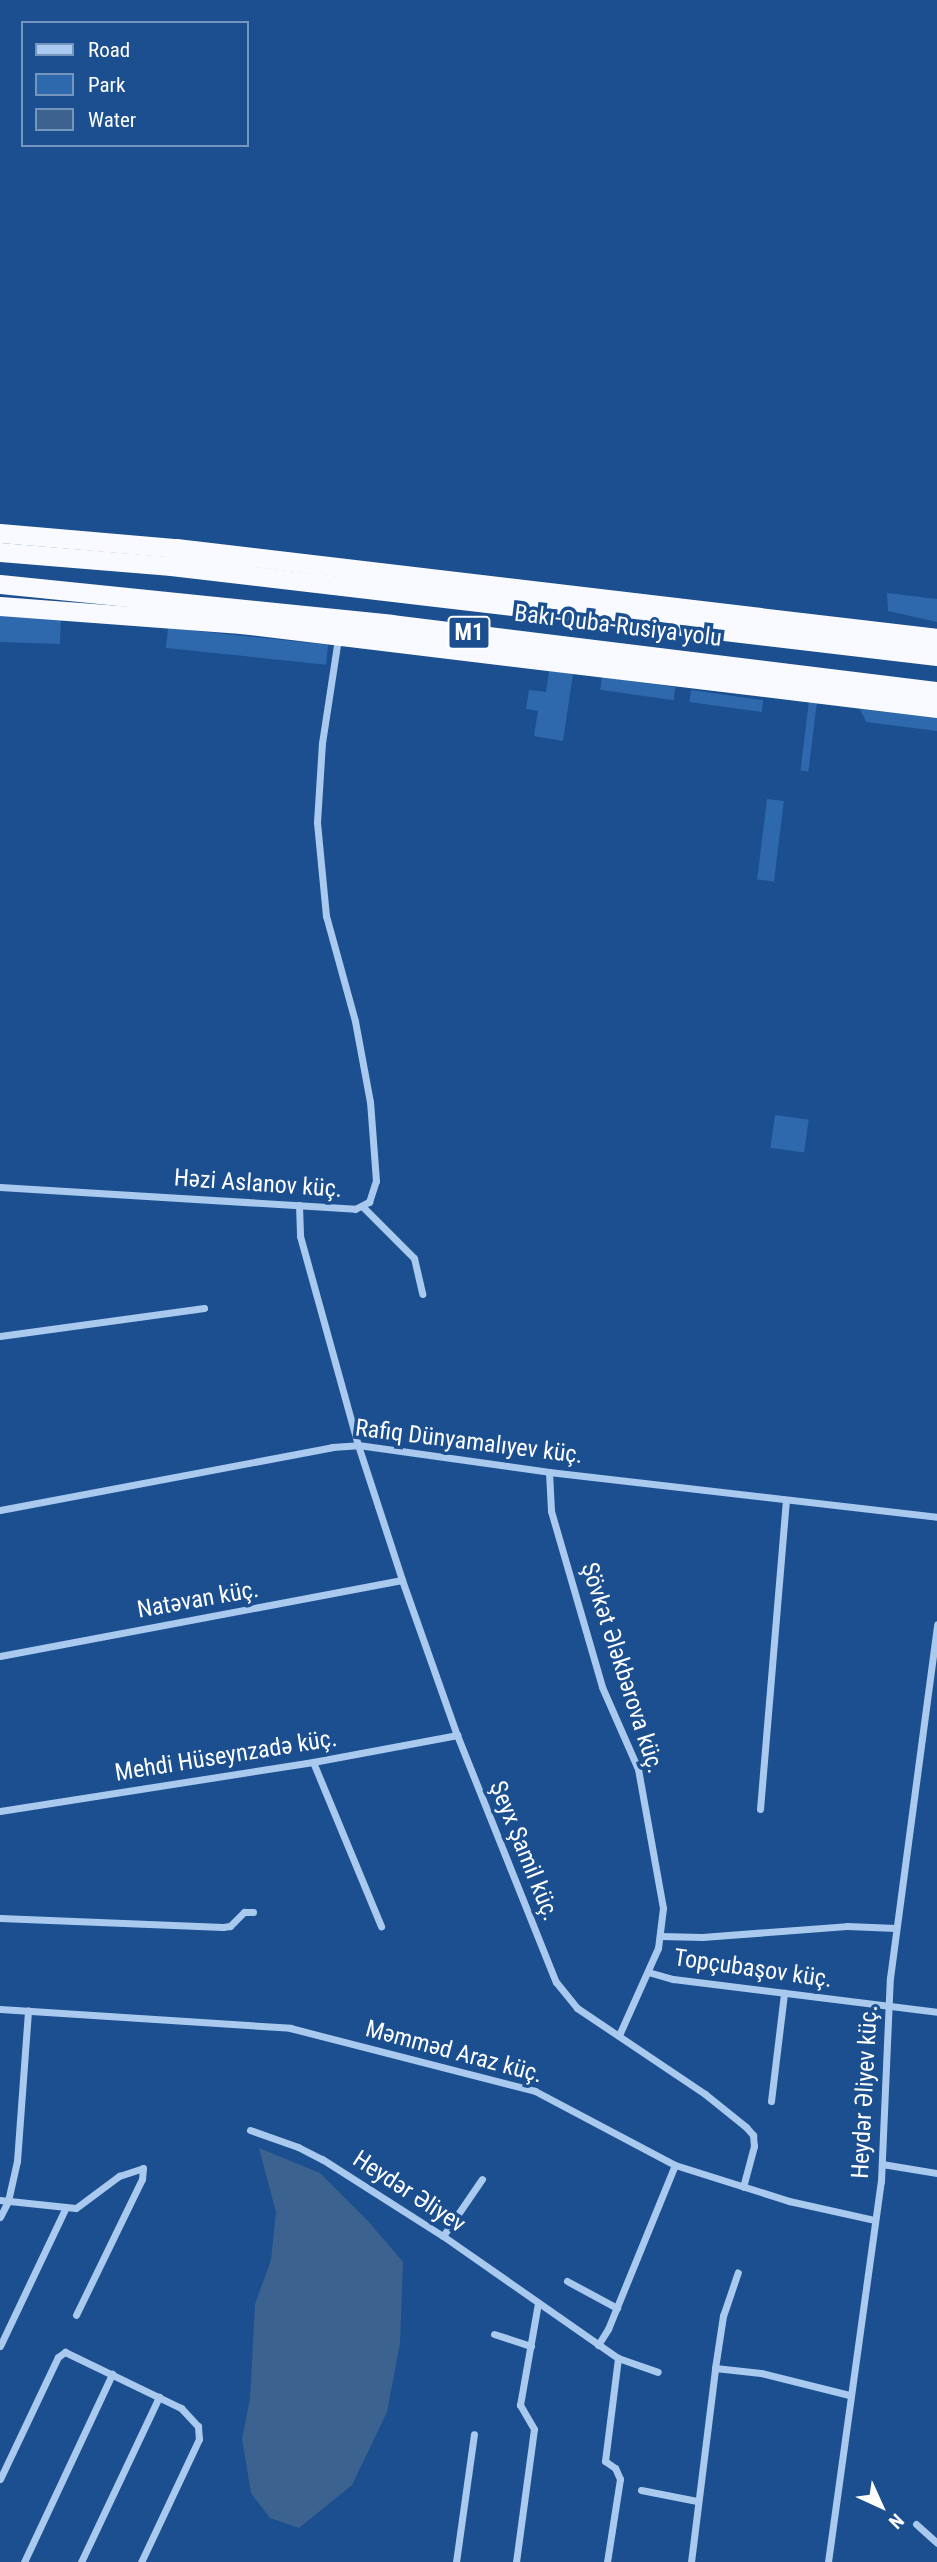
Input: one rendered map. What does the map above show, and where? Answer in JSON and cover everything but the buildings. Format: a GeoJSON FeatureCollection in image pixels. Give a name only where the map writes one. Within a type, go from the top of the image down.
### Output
{"type":"FeatureCollection","features":[{"type":"Feature","properties":{"kind":"highway"},"geometry":{"type":"LineString","coordinates":[[0,533],[176,548],[937,638]]}},
{"type":"Feature","properties":{"kind":"highway","name":"Bakı-Quba-Rusiya yolu"},"geometry":{"type":"LineString","coordinates":[[0,552],[196,569],[937,656]]}},
{"type":"Feature","properties":{"kind":"highway","name":"Bakı-Quba-Rusiya yolu"},"geometry":{"type":"LineString","coordinates":[[0,584],[378,622],[937,691]]}},
{"type":"Feature","properties":{"kind":"highway"},"geometry":{"type":"LineString","coordinates":[[0,606],[160,616],[339,635],[937,708]]}},
{"type":"Feature","properties":{"kind":"street","name":"Həzi Aslanov küç."},"geometry":{"type":"LineString","coordinates":[[0,1187],[363,1207],[374,1192],[370,1102],[355,1021],[326,916],[317,822],[322,743],[339,635]]}},
{"type":"Feature","properties":{"kind":"street","name":"Şeyx Şamil küç."},"geometry":{"type":"LineString","coordinates":[[299,1205],[300,1236],[358,1445],[402,1580],[457,1735],[560,1991],[577,2008],[705,2094],[746,2126],[753,2135],[754,2146],[743,2187]]}},
{"type":"Feature","properties":{"kind":"street"},"geometry":{"type":"LineString","coordinates":[[363,1207],[414,1258],[422,1294]]}},
{"type":"Feature","properties":{"kind":"street"},"geometry":{"type":"LineString","coordinates":[[0,1336],[204,1308]]}},
{"type":"Feature","properties":{"kind":"street","name":"Rafiq Dünyamalıyev küç."},"geometry":{"type":"LineString","coordinates":[[0,1510],[332,1447],[358,1445],[550,1472],[937,1517]]}},
{"type":"Feature","properties":{"kind":"street","name":"Şövkət Ələkbərova küç."},"geometry":{"type":"LineString","coordinates":[[550,1472],[551,1511],[602,1687],[638,1769],[663,1908],[660,1936],[648,1972],[619,2035]]}},
{"type":"Feature","properties":{"kind":"street"},"geometry":{"type":"LineString","coordinates":[[760,1809],[786,1501]]}},
{"type":"Feature","properties":{"kind":"street","name":"Natəvan küç."},"geometry":{"type":"LineString","coordinates":[[0,1656],[402,1580]]}},
{"type":"Feature","properties":{"kind":"street","name":"Heydər Əliyev küç."},"geometry":{"type":"LineString","coordinates":[[828,2562],[882,2164],[888,2007],[896,1928],[937,1624]]}},
{"type":"Feature","properties":{"kind":"street","name":"Mehdi Hüseynzadə küç."},"geometry":{"type":"LineString","coordinates":[[0,1811],[313,1762],[457,1735]]}},
{"type":"Feature","properties":{"kind":"street"},"geometry":{"type":"LineString","coordinates":[[313,1762],[381,1926]]}},
{"type":"Feature","properties":{"kind":"street"},"geometry":{"type":"LineString","coordinates":[[0,1918],[223,1927],[230,1926],[244,1912],[253,1912]]}},
{"type":"Feature","properties":{"kind":"street"},"geometry":{"type":"LineString","coordinates":[[660,1936],[702,1937],[847,1926],[896,1928]]}},
{"type":"Feature","properties":{"kind":"street","name":"Topçubaşov küç."},"geometry":{"type":"LineString","coordinates":[[648,1972],[673,1979],[937,2012]]}},
{"type":"Feature","properties":{"kind":"street"},"geometry":{"type":"LineString","coordinates":[[771,2101],[784,1993]]}},
{"type":"Feature","properties":{"kind":"street","name":"Məmməd Araz küç."},"geometry":{"type":"LineString","coordinates":[[0,2009],[290,2028],[535,2091],[676,2165],[743,2187],[875,2220]]}},
{"type":"Feature","properties":{"kind":"street"},"geometry":{"type":"LineString","coordinates":[[0,2217],[17,2161],[28,2010]]}},
{"type":"Feature","properties":{"kind":"street","name":"Heydər Əliyev"},"geometry":{"type":"LineString","coordinates":[[250,2130],[298,2147],[322,2159],[443,2236],[618,2358],[658,2372]]}},
{"type":"Feature","properties":{"kind":"street"},"geometry":{"type":"LineString","coordinates":[[882,2164],[937,2173]]}},
{"type":"Feature","properties":{"kind":"street"},"geometry":{"type":"LineString","coordinates":[[598,2344],[617,2308],[676,2165]]}},
{"type":"Feature","properties":{"kind":"street"},"geometry":{"type":"LineString","coordinates":[[4,2201],[76,2208],[130,2171],[141,2168],[145,2171],[76,2315]]}},
{"type":"Feature","properties":{"kind":"street"},"geometry":{"type":"LineString","coordinates":[[443,2236],[482,2179]]}},
{"type":"Feature","properties":{"kind":"street"},"geometry":{"type":"LineString","coordinates":[[0,2346],[65,2209]]}},
{"type":"Feature","properties":{"kind":"street"},"geometry":{"type":"LineString","coordinates":[[691,2562],[723,2316],[738,2272]]}},
{"type":"Feature","properties":{"kind":"street"},"geometry":{"type":"LineString","coordinates":[[567,2281],[617,2308]]}},
{"type":"Feature","properties":{"kind":"street"},"geometry":{"type":"LineString","coordinates":[[516,2562],[534,2429],[520,2405],[538,2303]]}},
{"type":"Feature","properties":{"kind":"street"},"geometry":{"type":"LineString","coordinates":[[494,2334],[531,2346]]}},
{"type":"Feature","properties":{"kind":"street"},"geometry":{"type":"LineString","coordinates":[[0,2479],[61,2353],[68,2352],[181,2408],[198,2426],[199,2439],[141,2562]]}},
{"type":"Feature","properties":{"kind":"street"},"geometry":{"type":"LineString","coordinates":[[607,2562],[620,2479],[615,2468],[605,2461],[618,2358]]}},
{"type":"Feature","properties":{"kind":"street"},"geometry":{"type":"LineString","coordinates":[[715,2368],[761,2373],[849,2395]]}},
{"type":"Feature","properties":{"kind":"street"},"geometry":{"type":"LineString","coordinates":[[24,2562],[113,2374]]}},
{"type":"Feature","properties":{"kind":"street"},"geometry":{"type":"LineString","coordinates":[[81,2562],[159,2397]]}},
{"type":"Feature","properties":{"kind":"street"},"geometry":{"type":"LineString","coordinates":[[456,2562],[474,2434]]}},
{"type":"Feature","properties":{"kind":"street"},"geometry":{"type":"LineString","coordinates":[[641,2490],[697,2501]]}},
{"type":"Feature","properties":{"kind":"street"},"geometry":{"type":"LineString","coordinates":[[916,2524],[937,2543]]}},
{"type":"Feature","properties":{"kind":"green space"},"geometry":{"type":"Polygon","coordinates":[[[887,593],[937,599],[937,622],[888,611],[887,593]]]}},
{"type":"Feature","properties":{"kind":"green space"},"geometry":{"type":"Polygon","coordinates":[[[0,615],[61,617],[60,644],[0,642],[0,615]]]}},
{"type":"Feature","properties":{"kind":"green space"},"geometry":{"type":"Polygon","coordinates":[[[168,628],[328,645],[326,665],[166,648],[168,628]]]}},
{"type":"Feature","properties":{"kind":"green space"},"geometry":{"type":"Polygon","coordinates":[[[549,671],[573,674],[563,741],[534,736],[538,711],[526,709],[529,690],[546,692],[549,671]]]}},
{"type":"Feature","properties":{"kind":"green space"},"geometry":{"type":"Polygon","coordinates":[[[602,677],[675,687],[673,700],[600,690],[602,677]]]}},
{"type":"Feature","properties":{"kind":"green space"},"geometry":{"type":"Polygon","coordinates":[[[691,690],[763,700],[762,712],[689,702],[691,690]]]}},
{"type":"Feature","properties":{"kind":"green space"},"geometry":{"type":"Polygon","coordinates":[[[809,701],[817,702],[808,771],[800,770],[809,701]]]}},
{"type":"Feature","properties":{"kind":"green space"},"geometry":{"type":"Polygon","coordinates":[[[860,709],[937,718],[937,731],[866,722],[860,709]]]}},
{"type":"Feature","properties":{"kind":"green space"},"geometry":{"type":"Polygon","coordinates":[[[767,799],[784,801],[774,881],[757,879],[767,799]]]}},
{"type":"Feature","properties":{"kind":"green space"},"geometry":{"type":"Polygon","coordinates":[[[775,1115],[809,1120],[804,1152],[770,1148],[775,1115]]]}},
{"type":"Feature","properties":{"kind":"water"},"geometry":{"type":"Polygon","coordinates":[[[259,2148],[320,2173],[368,2221],[403,2262],[400,2343],[387,2412],[352,2485],[299,2528],[270,2518],[251,2493],[242,2439],[250,2399],[255,2304],[271,2260],[276,2212],[259,2148]]]}}]}
